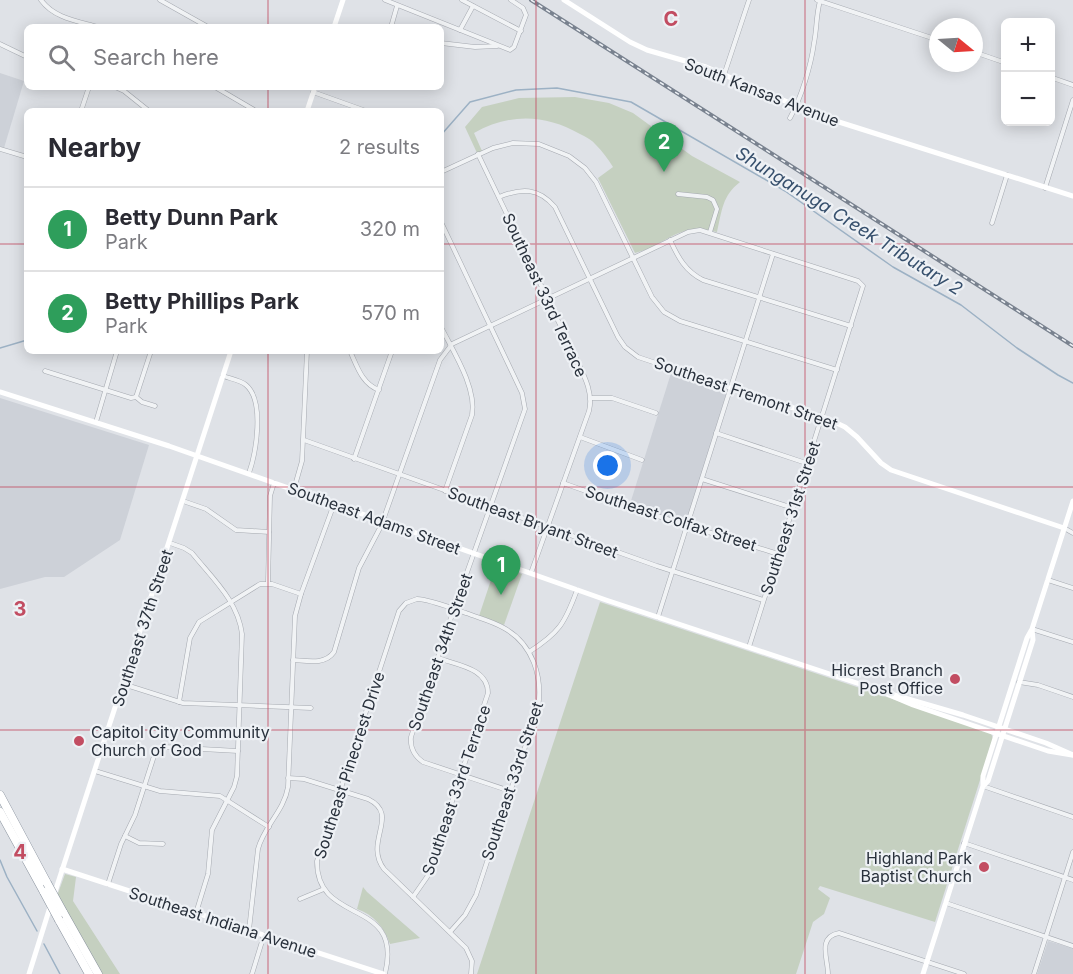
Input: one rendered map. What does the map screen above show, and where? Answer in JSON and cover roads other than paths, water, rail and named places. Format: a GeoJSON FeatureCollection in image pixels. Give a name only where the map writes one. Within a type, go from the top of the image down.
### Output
{"type":"FeatureCollection","features":[{"type":"Feature","properties":{"kind":"highway"},"geometry":{"type":"LineString","coordinates":[[0,795],[47,883],[89,974]]}},
{"type":"Feature","properties":{"kind":"highway"},"geometry":{"type":"LineString","coordinates":[[0,812],[44,892],[98,974]]}},
{"type":"Feature","properties":{"kind":"main road"},"geometry":{"type":"LineString","coordinates":[[335,24],[343,0]]}},
{"type":"Feature","properties":{"kind":"main road","name":"South Kansas Avenue"},"geometry":{"type":"LineString","coordinates":[[564,0],[641,48],[724,75],[796,107],[1073,196]]}},
{"type":"Feature","properties":{"kind":"main road"},"geometry":{"type":"LineString","coordinates":[[308,108],[314,90]]}},
{"type":"Feature","properties":{"kind":"main road","name":"Southeast 37th Street"},"geometry":{"type":"LineString","coordinates":[[29,974],[198,456],[228,354]]}},
{"type":"Feature","properties":{"kind":"main road","name":"Southeast Fremont Street"},"geometry":{"type":"LineString","coordinates":[[731,388],[822,417],[851,431],[881,463],[891,470],[1064,528]]}},
{"type":"Feature","properties":{"kind":"main road","name":"Southeast Adams Street"},"geometry":{"type":"LineString","coordinates":[[0,392],[249,473],[577,590],[884,692],[898,694],[1058,753],[1073,755]]}},
{"type":"Feature","properties":{"kind":"main road"},"geometry":{"type":"LineString","coordinates":[[923,974],[983,786],[988,781],[1027,638],[1032,630],[1073,501]]}},
{"type":"Feature","properties":{"kind":"main road","name":"Southeast Indiana Avenue"},"geometry":{"type":"LineString","coordinates":[[62,869],[264,935],[363,971],[384,974]]}},
{"type":"Feature","properties":{"kind":"street"},"geometry":{"type":"LineString","coordinates":[[41,0],[48,10],[88,24]]}},
{"type":"Feature","properties":{"kind":"street"},"geometry":{"type":"LineString","coordinates":[[160,0],[202,24]]}},
{"type":"Feature","properties":{"kind":"street"},"geometry":{"type":"LineString","coordinates":[[385,0],[507,50],[512,49],[526,18],[525,11],[511,0]]}},
{"type":"Feature","properties":{"kind":"street"},"geometry":{"type":"LineString","coordinates":[[462,0],[521,31]]}},
{"type":"Feature","properties":{"kind":"street"},"geometry":{"type":"LineString","coordinates":[[724,75],[749,0]]}},
{"type":"Feature","properties":{"kind":"street"},"geometry":{"type":"LineString","coordinates":[[790,118],[796,107],[814,46],[819,0],[929,37]]}},
{"type":"Feature","properties":{"kind":"street"},"geometry":{"type":"LineString","coordinates":[[392,24],[397,6]]}},
{"type":"Feature","properties":{"kind":"street"},"geometry":{"type":"LineString","coordinates":[[460,30],[473,6]]}},
{"type":"Feature","properties":{"kind":"street"},"geometry":{"type":"LineString","coordinates":[[0,44],[24,56]]}},
{"type":"Feature","properties":{"kind":"street"},"geometry":{"type":"LineString","coordinates":[[444,44],[464,47],[498,45]]}},
{"type":"Feature","properties":{"kind":"street"},"geometry":{"type":"LineString","coordinates":[[983,55],[1001,62]]}},
{"type":"Feature","properties":{"kind":"street"},"geometry":{"type":"LineString","coordinates":[[1055,79],[1073,85]]}},
{"type":"Feature","properties":{"kind":"street"},"geometry":{"type":"LineString","coordinates":[[82,108],[87,90]]}},
{"type":"Feature","properties":{"kind":"street"},"geometry":{"type":"LineString","coordinates":[[120,90],[145,108]]}},
{"type":"Feature","properties":{"kind":"street"},"geometry":{"type":"LineString","coordinates":[[220,90],[251,108]]}},
{"type":"Feature","properties":{"kind":"street"},"geometry":{"type":"LineString","coordinates":[[314,90],[359,108]]}},
{"type":"Feature","properties":{"kind":"street"},"geometry":{"type":"LineString","coordinates":[[1045,188],[1073,100]]}},
{"type":"Feature","properties":{"kind":"street"},"geometry":{"type":"LineString","coordinates":[[444,171],[505,144],[526,142],[551,147],[575,159],[596,182],[652,297],[664,312],[680,321],[837,370]]}},
{"type":"Feature","properties":{"kind":"street"},"geometry":{"type":"LineString","coordinates":[[0,148],[24,156]]}},
{"type":"Feature","properties":{"kind":"street","name":"Southeast 33rd Terrace"},"geometry":{"type":"LineString","coordinates":[[478,154],[574,354],[591,398],[589,411],[531,573]]}},
{"type":"Feature","properties":{"kind":"street"},"geometry":{"type":"LineString","coordinates":[[992,223],[1007,175]]}},
{"type":"Feature","properties":{"kind":"street","name":"Southeast Fremont Street"},"geometry":{"type":"LineString","coordinates":[[499,197],[522,190],[538,194],[550,201],[559,213],[618,337],[630,352],[644,359],[731,388]]}},
{"type":"Feature","properties":{"kind":"street"},"geometry":{"type":"LineString","coordinates":[[678,194],[707,197],[713,200],[717,209],[710,232]]}},
{"type":"Feature","properties":{"kind":"street","name":"Southeast 34th Street"},"geometry":{"type":"LineString","coordinates":[[444,228],[522,393],[525,409],[411,737],[412,750],[416,757],[423,762],[461,775]]}},
{"type":"Feature","properties":{"kind":"street"},"geometry":{"type":"LineString","coordinates":[[293,660],[322,661],[333,654],[359,568],[376,539],[440,360],[450,346],[670,240],[693,231],[710,232],[773,254],[658,617]]}},
{"type":"Feature","properties":{"kind":"street"},"geometry":{"type":"LineString","coordinates":[[670,240],[680,259],[693,274],[703,280],[851,326]]}},
{"type":"Feature","properties":{"kind":"street","name":"Southeast 31st Street"},"geometry":{"type":"LineString","coordinates":[[749,647],[863,286],[858,280],[773,254]]}},
{"type":"Feature","properties":{"kind":"street"},"geometry":{"type":"LineString","coordinates":[[444,333],[471,390],[474,406],[445,490]]}},
{"type":"Feature","properties":{"kind":"street"},"geometry":{"type":"LineString","coordinates":[[96,422],[116,354]]}},
{"type":"Feature","properties":{"kind":"street"},"geometry":{"type":"LineString","coordinates":[[136,397],[150,354]]}},
{"type":"Feature","properties":{"kind":"street"},"geometry":{"type":"LineString","coordinates":[[294,489],[302,466],[308,354]]}},
{"type":"Feature","properties":{"kind":"street"},"geometry":{"type":"LineString","coordinates":[[351,354],[364,380],[379,390]]}},
{"type":"Feature","properties":{"kind":"street"},"geometry":{"type":"LineString","coordinates":[[354,459],[391,354]]}},
{"type":"Feature","properties":{"kind":"street"},"geometry":{"type":"LineString","coordinates":[[45,371],[106,391],[131,398],[136,397],[142,402],[155,406]]}},
{"type":"Feature","properties":{"kind":"street"},"geometry":{"type":"LineString","coordinates":[[223,376],[246,385],[255,399],[257,410],[255,452],[249,473]]}},
{"type":"Feature","properties":{"kind":"street"},"geometry":{"type":"LineString","coordinates":[[591,398],[612,398],[656,413]]}},
{"type":"Feature","properties":{"kind":"street"},"geometry":{"type":"LineString","coordinates":[[716,433],[806,463]]}},
{"type":"Feature","properties":{"kind":"street"},"geometry":{"type":"LineString","coordinates":[[579,437],[642,460]]}},
{"type":"Feature","properties":{"kind":"street","name":"Southeast Bryant Street"},"geometry":{"type":"LineString","coordinates":[[304,440],[673,571],[764,600]]}},
{"type":"Feature","properties":{"kind":"street"},"geometry":{"type":"LineString","coordinates":[[702,479],[793,508]]}},
{"type":"Feature","properties":{"kind":"street"},"geometry":{"type":"LineString","coordinates":[[268,583],[270,496],[274,482]]}},
{"type":"Feature","properties":{"kind":"street","name":"Southeast Colfax Street"},"geometry":{"type":"LineString","coordinates":[[563,483],[778,554]]}},
{"type":"Feature","properties":{"kind":"street"},"geometry":{"type":"LineString","coordinates":[[183,501],[206,509],[236,530],[269,532]]}},
{"type":"Feature","properties":{"kind":"street"},"geometry":{"type":"LineString","coordinates":[[249,930],[258,849],[283,806],[288,778],[295,616],[334,503]]}},
{"type":"Feature","properties":{"kind":"street"},"geometry":{"type":"LineString","coordinates":[[1064,528],[1073,532]]}},
{"type":"Feature","properties":{"kind":"street"},"geometry":{"type":"LineString","coordinates":[[170,543],[192,553],[231,602],[238,616],[242,634],[235,782],[212,830],[206,884],[196,913]]}},
{"type":"Feature","properties":{"kind":"street"},"geometry":{"type":"LineString","coordinates":[[1048,580],[1073,588]]}},
{"type":"Feature","properties":{"kind":"street"},"geometry":{"type":"LineString","coordinates":[[179,702],[193,630],[202,620],[257,585],[268,583],[301,594]]}},
{"type":"Feature","properties":{"kind":"street"},"geometry":{"type":"LineString","coordinates":[[454,609],[506,629],[520,640],[529,652],[559,630],[570,610],[577,590]]}},
{"type":"Feature","properties":{"kind":"street","name":"Southeast Pinecrest Drive"},"geometry":{"type":"LineString","coordinates":[[324,889],[318,874],[318,858],[399,611],[409,601],[420,599],[454,609]]}},
{"type":"Feature","properties":{"kind":"street"},"geometry":{"type":"LineString","coordinates":[[1032,630],[1073,642]]}},
{"type":"Feature","properties":{"kind":"street","name":"Southeast 33rd Street"},"geometry":{"type":"LineString","coordinates":[[450,932],[465,915],[476,895],[539,700],[538,676],[529,652]]}},
{"type":"Feature","properties":{"kind":"street","name":"Southeast 33rd Terrace"},"geometry":{"type":"LineString","coordinates":[[413,897],[428,877],[488,695],[486,680],[476,671],[438,658]]}},
{"type":"Feature","properties":{"kind":"street"},"geometry":{"type":"LineString","coordinates":[[1017,681],[1038,685],[1073,697]]}},
{"type":"Feature","properties":{"kind":"street"},"geometry":{"type":"LineString","coordinates":[[123,684],[179,702],[311,708]]}},
{"type":"Feature","properties":{"kind":"street"},"geometry":{"type":"LineString","coordinates":[[108,885],[135,815],[152,757],[159,749],[165,747],[238,751]]}},
{"type":"Feature","properties":{"kind":"street"},"geometry":{"type":"LineString","coordinates":[[95,771],[165,792],[213,794],[227,799],[269,827]]}},
{"type":"Feature","properties":{"kind":"street"},"geometry":{"type":"LineString","coordinates":[[461,775],[510,791]]}},
{"type":"Feature","properties":{"kind":"street"},"geometry":{"type":"LineString","coordinates":[[288,778],[304,779],[368,799],[379,807],[383,820],[376,845],[377,858],[384,869],[469,952],[472,961],[471,974]]}},
{"type":"Feature","properties":{"kind":"street"},"geometry":{"type":"LineString","coordinates":[[983,786],[1073,817]]}},
{"type":"Feature","properties":{"kind":"street"},"geometry":{"type":"LineString","coordinates":[[125,836],[144,844],[163,844]]}},
{"type":"Feature","properties":{"kind":"street"},"geometry":{"type":"LineString","coordinates":[[964,843],[1073,880]]}},
{"type":"Feature","properties":{"kind":"street"},"geometry":{"type":"LineString","coordinates":[[1034,974],[1073,852]]}},
{"type":"Feature","properties":{"kind":"street"},"geometry":{"type":"LineString","coordinates":[[300,899],[324,889],[338,904],[369,918],[381,930],[388,948],[384,974]]}},
{"type":"Feature","properties":{"kind":"street"},"geometry":{"type":"LineString","coordinates":[[945,903],[1073,946]]}},
{"type":"Feature","properties":{"kind":"street"},"geometry":{"type":"LineString","coordinates":[[828,974],[824,947],[826,940],[831,935],[842,933],[964,974]]}},
{"type":"Feature","properties":{"kind":"street"},"geometry":{"type":"LineString","coordinates":[[252,974],[264,935]]}},
{"type":"Feature","properties":{"kind":"waterway","name":"Shunganuga Creek Tributary 2"},"geometry":{"type":"LineString","coordinates":[[444,132],[470,102],[516,90],[557,88],[631,102],[785,191],[893,267],[961,305],[1017,348],[1073,383]]}},
{"type":"Feature","properties":{"kind":"waterway","name":"Shunganuga Creek Tributary 2"},"geometry":{"type":"LineString","coordinates":[[0,348],[24,341]]}},
{"type":"Feature","properties":{"kind":"waterway"},"geometry":{"type":"LineString","coordinates":[[0,860],[37,931]]}},
{"type":"Feature","properties":{"kind":"waterway"},"geometry":{"type":"LineString","coordinates":[[44,944],[60,974]]}},
{"type":"Feature","properties":{"kind":"railway"},"geometry":{"type":"LineString","coordinates":[[531,0],[1073,346]]}},
{"type":"Feature","properties":{"kind":"place","name":"Betty Phillips Park"},"geometry":{"type":"Point","coordinates":[664,172]}},
{"type":"Feature","properties":{"kind":"place","name":"Betty Dunn Park"},"geometry":{"type":"Point","coordinates":[501,595]}},
{"type":"Feature","properties":{"kind":"place","name":"Hicrest Branch Post Office"},"geometry":{"type":"Point","coordinates":[955,679]}},
{"type":"Feature","properties":{"kind":"place","name":"Capitol City Community Church of God"},"geometry":{"type":"Point","coordinates":[79,741]}},
{"type":"Feature","properties":{"kind":"place","name":"Highland Park Baptist Church"},"geometry":{"type":"Point","coordinates":[984,867]}}]}
